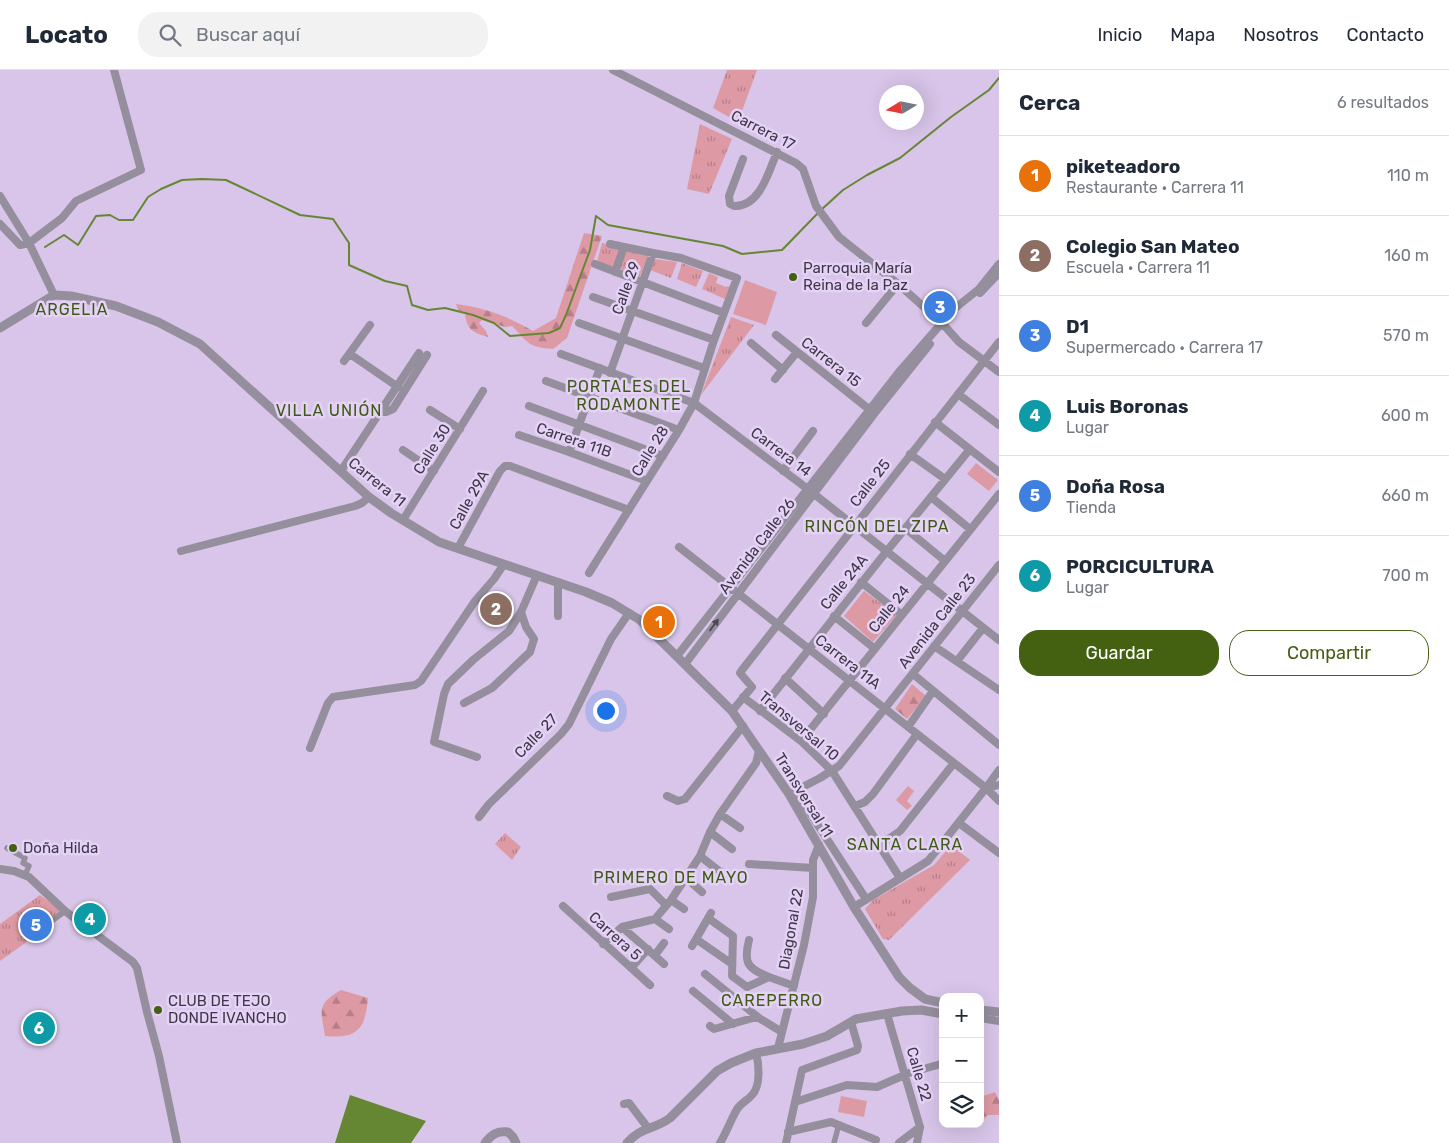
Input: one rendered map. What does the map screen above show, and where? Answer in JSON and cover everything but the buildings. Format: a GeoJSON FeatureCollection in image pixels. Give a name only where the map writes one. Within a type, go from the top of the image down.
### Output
{"type":"FeatureCollection","features":[{"type":"Feature","properties":{"kind":"street"},"geometry":{"type":"LineString","coordinates":[[0,224],[20,245],[29,243],[62,218],[76,201],[141,170],[114,70]]}},
{"type":"Feature","properties":{"kind":"street","name":"Carrera 17"},"geometry":{"type":"LineString","coordinates":[[613,70],[796,162],[803,169],[816,206],[839,237],[898,284],[944,325],[959,342],[999,372]]}},
{"type":"Feature","properties":{"kind":"street"},"geometry":{"type":"LineString","coordinates":[[743,159],[728,196],[730,204],[734,206],[743,204],[758,193],[777,152]]}},
{"type":"Feature","properties":{"kind":"street"},"geometry":{"type":"LineString","coordinates":[[0,196],[29,243],[54,295],[0,328]]}},
{"type":"Feature","properties":{"kind":"street","name":"Calle 29"},"geometry":{"type":"LineString","coordinates":[[610,244],[652,253],[610,372]]}},
{"type":"Feature","properties":{"kind":"street"},"geometry":{"type":"LineString","coordinates":[[615,272],[624,247]]}},
{"type":"Feature","properties":{"kind":"street","name":"Calle 28"},"geometry":{"type":"LineString","coordinates":[[588,573],[648,481],[694,403],[704,368],[737,278],[681,258],[652,253]]}},
{"type":"Feature","properties":{"kind":"street"},"geometry":{"type":"LineString","coordinates":[[596,264],[724,313]]}},
{"type":"Feature","properties":{"kind":"street"},"geometry":{"type":"LineString","coordinates":[[944,325],[954,309],[979,289],[999,264]]}},
{"type":"Feature","properties":{"kind":"street"},"geometry":{"type":"LineString","coordinates":[[944,325],[989,285],[999,273]]}},
{"type":"Feature","properties":{"kind":"street"},"geometry":{"type":"LineString","coordinates":[[866,323],[898,284]]}},
{"type":"Feature","properties":{"kind":"street","name":"Carrera 11"},"geometry":{"type":"LineString","coordinates":[[54,295],[71,296],[116,306],[158,322],[200,344],[369,497],[403,520],[439,542],[558,582],[612,603],[640,620],[696,676]]}},
{"type":"Feature","properties":{"kind":"street"},"geometry":{"type":"LineString","coordinates":[[593,297],[714,340]]}},
{"type":"Feature","properties":{"kind":"street"},"geometry":{"type":"LineString","coordinates":[[579,323],[704,368]]}},
{"type":"Feature","properties":{"kind":"street"},"geometry":{"type":"LineString","coordinates":[[344,361],[370,325]]}},
{"type":"Feature","properties":{"kind":"street","name":"Avenida Calle 26"},"geometry":{"type":"LineString","coordinates":[[811,492],[899,372],[944,325]]}},
{"type":"Feature","properties":{"kind":"street","name":"Avenida Calle 26"},"geometry":{"type":"LineString","coordinates":[[685,664],[735,591],[944,325]]}},
{"type":"Feature","properties":{"kind":"street","name":"Carrera 15"},"geometry":{"type":"LineString","coordinates":[[776,335],[870,410]]}},
{"type":"Feature","properties":{"kind":"street","name":"Calle 25"},"geometry":{"type":"LineString","coordinates":[[744,698],[752,687],[740,673],[853,526],[999,342]]}},
{"type":"Feature","properties":{"kind":"street"},"geometry":{"type":"LineString","coordinates":[[751,344],[783,370]]}},
{"type":"Feature","properties":{"kind":"street"},"geometry":{"type":"LineString","coordinates":[[775,379],[797,352]]}},
{"type":"Feature","properties":{"kind":"street"},"geometry":{"type":"LineString","coordinates":[[350,354],[398,387]]}},
{"type":"Feature","properties":{"kind":"street"},"geometry":{"type":"LineString","coordinates":[[341,471],[381,412],[398,387],[423,354],[393,409],[381,412]]}},
{"type":"Feature","properties":{"kind":"street","name":"Carrera 14"},"geometry":{"type":"LineString","coordinates":[[561,354],[694,403],[783,470],[999,640]]}},
{"type":"Feature","properties":{"kind":"street"},"geometry":{"type":"LineString","coordinates":[[569,452],[600,368]]}},
{"type":"Feature","properties":{"kind":"street"},"geometry":{"type":"LineString","coordinates":[[546,381],[679,430]]}},
{"type":"Feature","properties":{"kind":"street","name":"Calle 30"},"geometry":{"type":"LineString","coordinates":[[403,520],[483,391]]}},
{"type":"Feature","properties":{"kind":"street"},"geometry":{"type":"LineString","coordinates":[[958,394],[999,426]]}},
{"type":"Feature","properties":{"kind":"street"},"geometry":{"type":"LineString","coordinates":[[529,406],[662,456]]}},
{"type":"Feature","properties":{"kind":"street"},"geometry":{"type":"LineString","coordinates":[[430,410],[460,429]]}},
{"type":"Feature","properties":{"kind":"street"},"geometry":{"type":"LineString","coordinates":[[935,422],[999,472]]}},
{"type":"Feature","properties":{"kind":"street"},"geometry":{"type":"LineString","coordinates":[[783,470],[814,431]]}},
{"type":"Feature","properties":{"kind":"street","name":"Carrera 11B"},"geometry":{"type":"LineString","coordinates":[[519,435],[648,481]]}},
{"type":"Feature","properties":{"kind":"street","name":"Calle 24A"},"geometry":{"type":"LineString","coordinates":[[760,711],[861,582],[970,449]]}},
{"type":"Feature","properties":{"kind":"street"},"geometry":{"type":"LineString","coordinates":[[403,450],[434,471]]}},
{"type":"Feature","properties":{"kind":"street"},"geometry":{"type":"LineString","coordinates":[[910,454],[945,480]]}},
{"type":"Feature","properties":{"kind":"street","name":"Calle 29A"},"geometry":{"type":"LineString","coordinates":[[458,548],[500,471],[505,466],[510,466],[629,510]]}},
{"type":"Feature","properties":{"kind":"street","name":"Calle 24"},"geometry":{"type":"LineString","coordinates":[[801,742],[999,494]]}},
{"type":"Feature","properties":{"kind":"street"},"geometry":{"type":"LineString","coordinates":[[181,552],[355,506],[369,497]]}},
{"type":"Feature","properties":{"kind":"street"},"geometry":{"type":"LineString","coordinates":[[931,497],[970,530]]}},
{"type":"Feature","properties":{"kind":"street"},"geometry":{"type":"LineString","coordinates":[[905,528],[945,562]]}},
{"type":"Feature","properties":{"kind":"street","name":"Carrera 11A"},"geometry":{"type":"LineString","coordinates":[[679,547],[986,788],[999,801]]}},
{"type":"Feature","properties":{"kind":"street"},"geometry":{"type":"LineString","coordinates":[[310,748],[328,703],[333,697],[415,685],[421,681],[475,601],[504,564]]}},
{"type":"Feature","properties":{"kind":"street","name":"Avenida Calle 23"},"geometry":{"type":"LineString","coordinates":[[792,792],[832,771],[847,757],[999,565]]}},
{"type":"Feature","properties":{"kind":"street"},"geometry":{"type":"LineString","coordinates":[[477,758],[434,742],[444,694],[448,684],[457,675],[509,631],[521,612],[538,575]]}},
{"type":"Feature","properties":{"kind":"street"},"geometry":{"type":"LineString","coordinates":[[558,582],[558,616]]}},
{"type":"Feature","properties":{"kind":"street"},"geometry":{"type":"LineString","coordinates":[[861,582],[902,615]]}},
{"type":"Feature","properties":{"kind":"street","name":"Avenida Calle 26"},"geometry":{"type":"LineString","coordinates":[[677,656],[735,591]]}},
{"type":"Feature","properties":{"kind":"street"},"geometry":{"type":"LineString","coordinates":[[464,703],[492,688],[530,652],[534,639],[526,627],[521,612]]}},
{"type":"Feature","properties":{"kind":"street","name":"Calle 27"},"geometry":{"type":"LineString","coordinates":[[479,817],[489,804],[569,724],[611,639],[629,613]]}},
{"type":"Feature","properties":{"kind":"street"},"geometry":{"type":"LineString","coordinates":[[834,616],[875,649]]}},
{"type":"Feature","properties":{"kind":"street"},"geometry":{"type":"LineString","coordinates":[[957,662],[983,628]]}},
{"type":"Feature","properties":{"kind":"street"},"geometry":{"type":"LineString","coordinates":[[934,646],[999,690]]}},
{"type":"Feature","properties":{"kind":"street"},"geometry":{"type":"LineString","coordinates":[[912,674],[999,745]]}},
{"type":"Feature","properties":{"kind":"street","name":"Transversal 11"},"geometry":{"type":"LineString","coordinates":[[696,676],[732,711],[792,792],[854,906],[899,977],[925,999],[939,1002]]}},
{"type":"Feature","properties":{"kind":"street"},"geometry":{"type":"LineString","coordinates":[[785,678],[824,714]]}},
{"type":"Feature","properties":{"kind":"street"},"geometry":{"type":"LineString","coordinates":[[908,727],[933,691]]}},
{"type":"Feature","properties":{"kind":"street"},"geometry":{"type":"LineString","coordinates":[[732,711],[744,698]]}},
{"type":"Feature","properties":{"kind":"street","name":"Transversal 10"},"geometry":{"type":"LineString","coordinates":[[744,698],[801,742],[832,771],[879,842],[900,878]]}},
{"type":"Feature","properties":{"kind":"street"},"geometry":{"type":"LineString","coordinates":[[667,796],[678,801],[685,799],[743,726]]}},
{"type":"Feature","properties":{"kind":"street"},"geometry":{"type":"LineString","coordinates":[[855,806],[865,802],[873,794],[917,734]]}},
{"type":"Feature","properties":{"kind":"street"},"geometry":{"type":"LineString","coordinates":[[603,944],[622,927],[655,919],[700,856],[720,814],[756,763],[760,751]]}},
{"type":"Feature","properties":{"kind":"street"},"geometry":{"type":"LineString","coordinates":[[879,842],[890,838],[900,831],[954,763]]}},
{"type":"Feature","properties":{"kind":"street"},"geometry":{"type":"LineString","coordinates":[[854,906],[928,861],[999,770]]}},
{"type":"Feature","properties":{"kind":"street"},"geometry":{"type":"LineString","coordinates":[[986,788],[999,785]]}},
{"type":"Feature","properties":{"kind":"street"},"geometry":{"type":"LineString","coordinates":[[792,792],[866,899]]}},
{"type":"Feature","properties":{"kind":"street"},"geometry":{"type":"LineString","coordinates":[[720,814],[740,828]]}},
{"type":"Feature","properties":{"kind":"street"},"geometry":{"type":"LineString","coordinates":[[959,823],[999,853]]}},
{"type":"Feature","properties":{"kind":"street"},"geometry":{"type":"LineString","coordinates":[[710,832],[732,849]]}},
{"type":"Feature","properties":{"kind":"street","name":"Diagonal 22"},"geometry":{"type":"LineString","coordinates":[[778,1048],[804,945],[813,897],[813,860],[819,844]]}},
{"type":"Feature","properties":{"kind":"street"},"geometry":{"type":"LineString","coordinates":[[6,848],[25,858],[23,863],[29,866],[25,875]]}},
{"type":"Feature","properties":{"kind":"street"},"geometry":{"type":"LineString","coordinates":[[700,856],[724,875]]}},
{"type":"Feature","properties":{"kind":"street"},"geometry":{"type":"LineString","coordinates":[[749,864],[813,868]]}},
{"type":"Feature","properties":{"kind":"street"},"geometry":{"type":"LineString","coordinates":[[0,868],[25,875],[65,911],[133,962],[138,968],[177,1143]]}},
{"type":"Feature","properties":{"kind":"street"},"geometry":{"type":"LineString","coordinates":[[685,877],[702,892]]}},
{"type":"Feature","properties":{"kind":"street"},"geometry":{"type":"LineString","coordinates":[[611,897],[650,889],[668,903],[684,909]]}},
{"type":"Feature","properties":{"kind":"street","name":"Carrera 5"},"geometry":{"type":"LineString","coordinates":[[563,906],[650,985]]}},
{"type":"Feature","properties":{"kind":"street"},"geometry":{"type":"LineString","coordinates":[[45,926],[65,911]]}},
{"type":"Feature","properties":{"kind":"street"},"geometry":{"type":"LineString","coordinates":[[732,964],[694,943],[709,915],[733,936],[732,976],[748,987],[769,977]]}},
{"type":"Feature","properties":{"kind":"street"},"geometry":{"type":"LineString","coordinates":[[655,919],[669,929]]}},
{"type":"Feature","properties":{"kind":"street"},"geometry":{"type":"LineString","coordinates":[[622,927],[664,964]]}},
{"type":"Feature","properties":{"kind":"street"},"geometry":{"type":"LineString","coordinates":[[749,940],[747,958],[749,966],[754,971],[794,986]]}},
{"type":"Feature","properties":{"kind":"street"},"geometry":{"type":"LineString","coordinates":[[655,955],[664,943]]}},
{"type":"Feature","properties":{"kind":"street"},"geometry":{"type":"LineString","coordinates":[[631,968],[648,949]]}},
{"type":"Feature","properties":{"kind":"street"},"geometry":{"type":"LineString","coordinates":[[705,974],[759,1018],[782,1032]]}},
{"type":"Feature","properties":{"kind":"street"},"geometry":{"type":"LineString","coordinates":[[693,991],[733,1024]]}},
{"type":"Feature","properties":{"kind":"street"},"geometry":{"type":"LineString","coordinates":[[627,1143],[639,1132],[661,1124],[670,1118],[717,1072],[731,1063],[756,1053],[811,1042],[827,1036],[856,1019],[902,1011],[920,1010],[939,1013]]}},
{"type":"Feature","properties":{"kind":"street"},"geometry":{"type":"LineString","coordinates":[[984,1013],[999,1012]]}},
{"type":"Feature","properties":{"kind":"street","name":"Calle 22"},"geometry":{"type":"LineString","coordinates":[[887,1014],[920,1126],[917,1143]]}},
{"type":"Feature","properties":{"kind":"street"},"geometry":{"type":"LineString","coordinates":[[984,1014],[999,1022]]}},
{"type":"Feature","properties":{"kind":"street"},"geometry":{"type":"LineString","coordinates":[[710,1026],[714,1029],[759,1018]]}},
{"type":"Feature","properties":{"kind":"street"},"geometry":{"type":"LineString","coordinates":[[786,1143],[802,1070],[857,1050],[858,1046],[852,1022]]}},
{"type":"Feature","properties":{"kind":"street"},"geometry":{"type":"LineString","coordinates":[[720,1143],[739,1106],[752,1096],[757,1088],[756,1053]]}},
{"type":"Feature","properties":{"kind":"street"},"geometry":{"type":"LineString","coordinates":[[795,1102],[847,1085],[877,1087],[906,1076],[909,1073],[939,1065]]}},
{"type":"Feature","properties":{"kind":"street"},"geometry":{"type":"LineString","coordinates":[[624,1104],[630,1103],[648,1128]]}},
{"type":"Feature","properties":{"kind":"street"},"geometry":{"type":"LineString","coordinates":[[788,1132],[831,1122],[876,1140]]}},
{"type":"Feature","properties":{"kind":"street"},"geometry":{"type":"LineString","coordinates":[[834,1143],[838,1124]]}},
{"type":"Feature","properties":{"kind":"street"},"geometry":{"type":"LineString","coordinates":[[899,1143],[920,1126]]}},
{"type":"Feature","properties":{"kind":"street"},"geometry":{"type":"LineString","coordinates":[[486,1143],[495,1133],[500,1131],[508,1132],[516,1143]]}},
{"type":"Feature","properties":{"kind":"green space"},"geometry":{"type":"Polygon","coordinates":[[[727,70],[757,70],[738,122],[713,108],[727,70]]]}},
{"type":"Feature","properties":{"kind":"green space"},"geometry":{"type":"Polygon","coordinates":[[[700,124],[732,139],[709,194],[687,189],[700,124]]]}},
{"type":"Feature","properties":{"kind":"green space"},"geometry":{"type":"Polygon","coordinates":[[[584,233],[602,236],[567,338],[553,349],[538,347],[529,343],[512,326],[505,327],[482,320],[479,323],[486,331],[488,337],[471,330],[465,313],[458,310],[456,304],[496,313],[533,331],[556,318],[584,233]]]}},
{"type":"Feature","properties":{"kind":"green space"},"geometry":{"type":"Polygon","coordinates":[[[602,243],[622,247],[615,269],[597,262],[602,243]]]}},
{"type":"Feature","properties":{"kind":"green space"},"geometry":{"type":"Polygon","coordinates":[[[625,248],[649,254],[640,276],[619,269],[625,248]]]}},
{"type":"Feature","properties":{"kind":"green space"},"geometry":{"type":"Polygon","coordinates":[[[654,259],[677,262],[671,278],[650,270],[654,259]]]}},
{"type":"Feature","properties":{"kind":"green space"},"geometry":{"type":"Polygon","coordinates":[[[682,263],[703,271],[696,287],[677,279],[682,263]]]}},
{"type":"Feature","properties":{"kind":"green space"},"geometry":{"type":"Polygon","coordinates":[[[709,273],[718,277],[716,283],[731,287],[725,299],[702,289],[709,273]]]}},
{"type":"Feature","properties":{"kind":"green space"},"geometry":{"type":"Polygon","coordinates":[[[745,280],[777,292],[766,325],[733,314],[745,280]]]}},
{"type":"Feature","properties":{"kind":"green space"},"geometry":{"type":"Polygon","coordinates":[[[731,317],[754,325],[701,395],[731,317]]]}},
{"type":"Feature","properties":{"kind":"green space"},"geometry":{"type":"Polygon","coordinates":[[[976,463],[998,480],[989,491],[967,474],[976,463]]]}},
{"type":"Feature","properties":{"kind":"green space"},"geometry":{"type":"Polygon","coordinates":[[[864,591],[897,615],[873,642],[844,616],[864,591]]]}},
{"type":"Feature","properties":{"kind":"green space"},"geometry":{"type":"Polygon","coordinates":[[[881,606],[884,623],[857,627],[855,610],[881,606]]]}},
{"type":"Feature","properties":{"kind":"green space"},"geometry":{"type":"Polygon","coordinates":[[[912,684],[926,696],[907,719],[895,709],[912,684]]]}},
{"type":"Feature","properties":{"kind":"green space"},"geometry":{"type":"Polygon","coordinates":[[[908,786],[914,791],[907,801],[912,806],[907,810],[896,800],[908,786]]]}},
{"type":"Feature","properties":{"kind":"green space"},"geometry":{"type":"Polygon","coordinates":[[[505,833],[521,847],[512,860],[495,844],[505,833]]]}},
{"type":"Feature","properties":{"kind":"green space"},"geometry":{"type":"Polygon","coordinates":[[[951,845],[970,860],[889,940],[883,939],[865,909],[873,900],[934,865],[951,845]]]}},
{"type":"Feature","properties":{"kind":"green space"},"geometry":{"type":"Polygon","coordinates":[[[40,895],[66,914],[0,961],[0,924],[40,895]]]}},
{"type":"Feature","properties":{"kind":"green space"},"geometry":{"type":"Polygon","coordinates":[[[341,990],[368,998],[365,1017],[358,1030],[352,1033],[345,1036],[325,1036],[322,1009],[327,1000],[341,990]]]}},
{"type":"Feature","properties":{"kind":"green space"},"geometry":{"type":"Polygon","coordinates":[[[995,1092],[999,1100],[999,1115],[988,1115],[984,1119],[984,1096],[995,1092]]]}},
{"type":"Feature","properties":{"kind":"green space"},"geometry":{"type":"Polygon","coordinates":[[[841,1096],[867,1101],[864,1117],[838,1112],[841,1096]]]}},
{"type":"Feature","properties":{"kind":"shaded area"},"geometry":{"type":"Polygon","coordinates":[[[350,1095],[426,1121],[411,1143],[335,1143],[350,1095]]]}},
{"type":"Feature","properties":{"kind":"waterway"},"geometry":{"type":"LineString","coordinates":[[821,210],[843,190],[900,158],[951,117],[989,90],[999,78]]}},
{"type":"Feature","properties":{"kind":"waterway"},"geometry":{"type":"LineString","coordinates":[[45,247],[64,235],[78,245],[96,216],[110,215],[119,220],[133,220],[148,197],[182,180],[226,180],[300,215],[333,219],[349,243],[349,265],[385,281],[407,286],[412,305],[428,310],[445,308],[473,315],[494,323],[510,336],[549,333],[560,328],[590,250],[596,216],[608,225],[723,246],[742,254],[782,250],[818,213]]}},
{"type":"Feature","properties":{"kind":"place","name":"Parroquia María Reina de la Paz"},"geometry":{"type":"Point","coordinates":[793,277]}},
{"type":"Feature","properties":{"kind":"place","name":"D1"},"geometry":{"type":"Point","coordinates":[940,307]}},
{"type":"Feature","properties":{"kind":"place","name":"Colegio San Mateo"},"geometry":{"type":"Point","coordinates":[496,609]}},
{"type":"Feature","properties":{"kind":"place","name":"piketeadoro"},"geometry":{"type":"Point","coordinates":[659,622]}},
{"type":"Feature","properties":{"kind":"place","name":"Doña Hilda"},"geometry":{"type":"Point","coordinates":[13,848]}},
{"type":"Feature","properties":{"kind":"place","name":"Luis Boronas"},"geometry":{"type":"Point","coordinates":[90,919]}},
{"type":"Feature","properties":{"kind":"place","name":"Doña Rosa"},"geometry":{"type":"Point","coordinates":[36,925]}},
{"type":"Feature","properties":{"kind":"place","name":"CLUB DE TEJO DONDE IVANCHO"},"geometry":{"type":"Point","coordinates":[158,1010]}},
{"type":"Feature","properties":{"kind":"place","name":"PORCICULTURA"},"geometry":{"type":"Point","coordinates":[39,1028]}},
{"type":"Feature","properties":{"kind":"district","name":"ARGELIA"},"geometry":{"type":"Point","coordinates":[72,309]}},
{"type":"Feature","properties":{"kind":"district","name":"PORTALES DEL RODAMONTE"},"geometry":{"type":"Point","coordinates":[629,395]}},
{"type":"Feature","properties":{"kind":"district","name":"VILLA UNIÓN"},"geometry":{"type":"Point","coordinates":[329,410]}},
{"type":"Feature","properties":{"kind":"district","name":"RINCÓN DEL ZIPA"},"geometry":{"type":"Point","coordinates":[877,526]}},
{"type":"Feature","properties":{"kind":"district","name":"SANTA CLARA"},"geometry":{"type":"Point","coordinates":[905,844]}},
{"type":"Feature","properties":{"kind":"district","name":"PRIMERO DE MAYO"},"geometry":{"type":"Point","coordinates":[671,877]}},
{"type":"Feature","properties":{"kind":"district","name":"CAREPERRO"},"geometry":{"type":"Point","coordinates":[772,1000]}}]}
